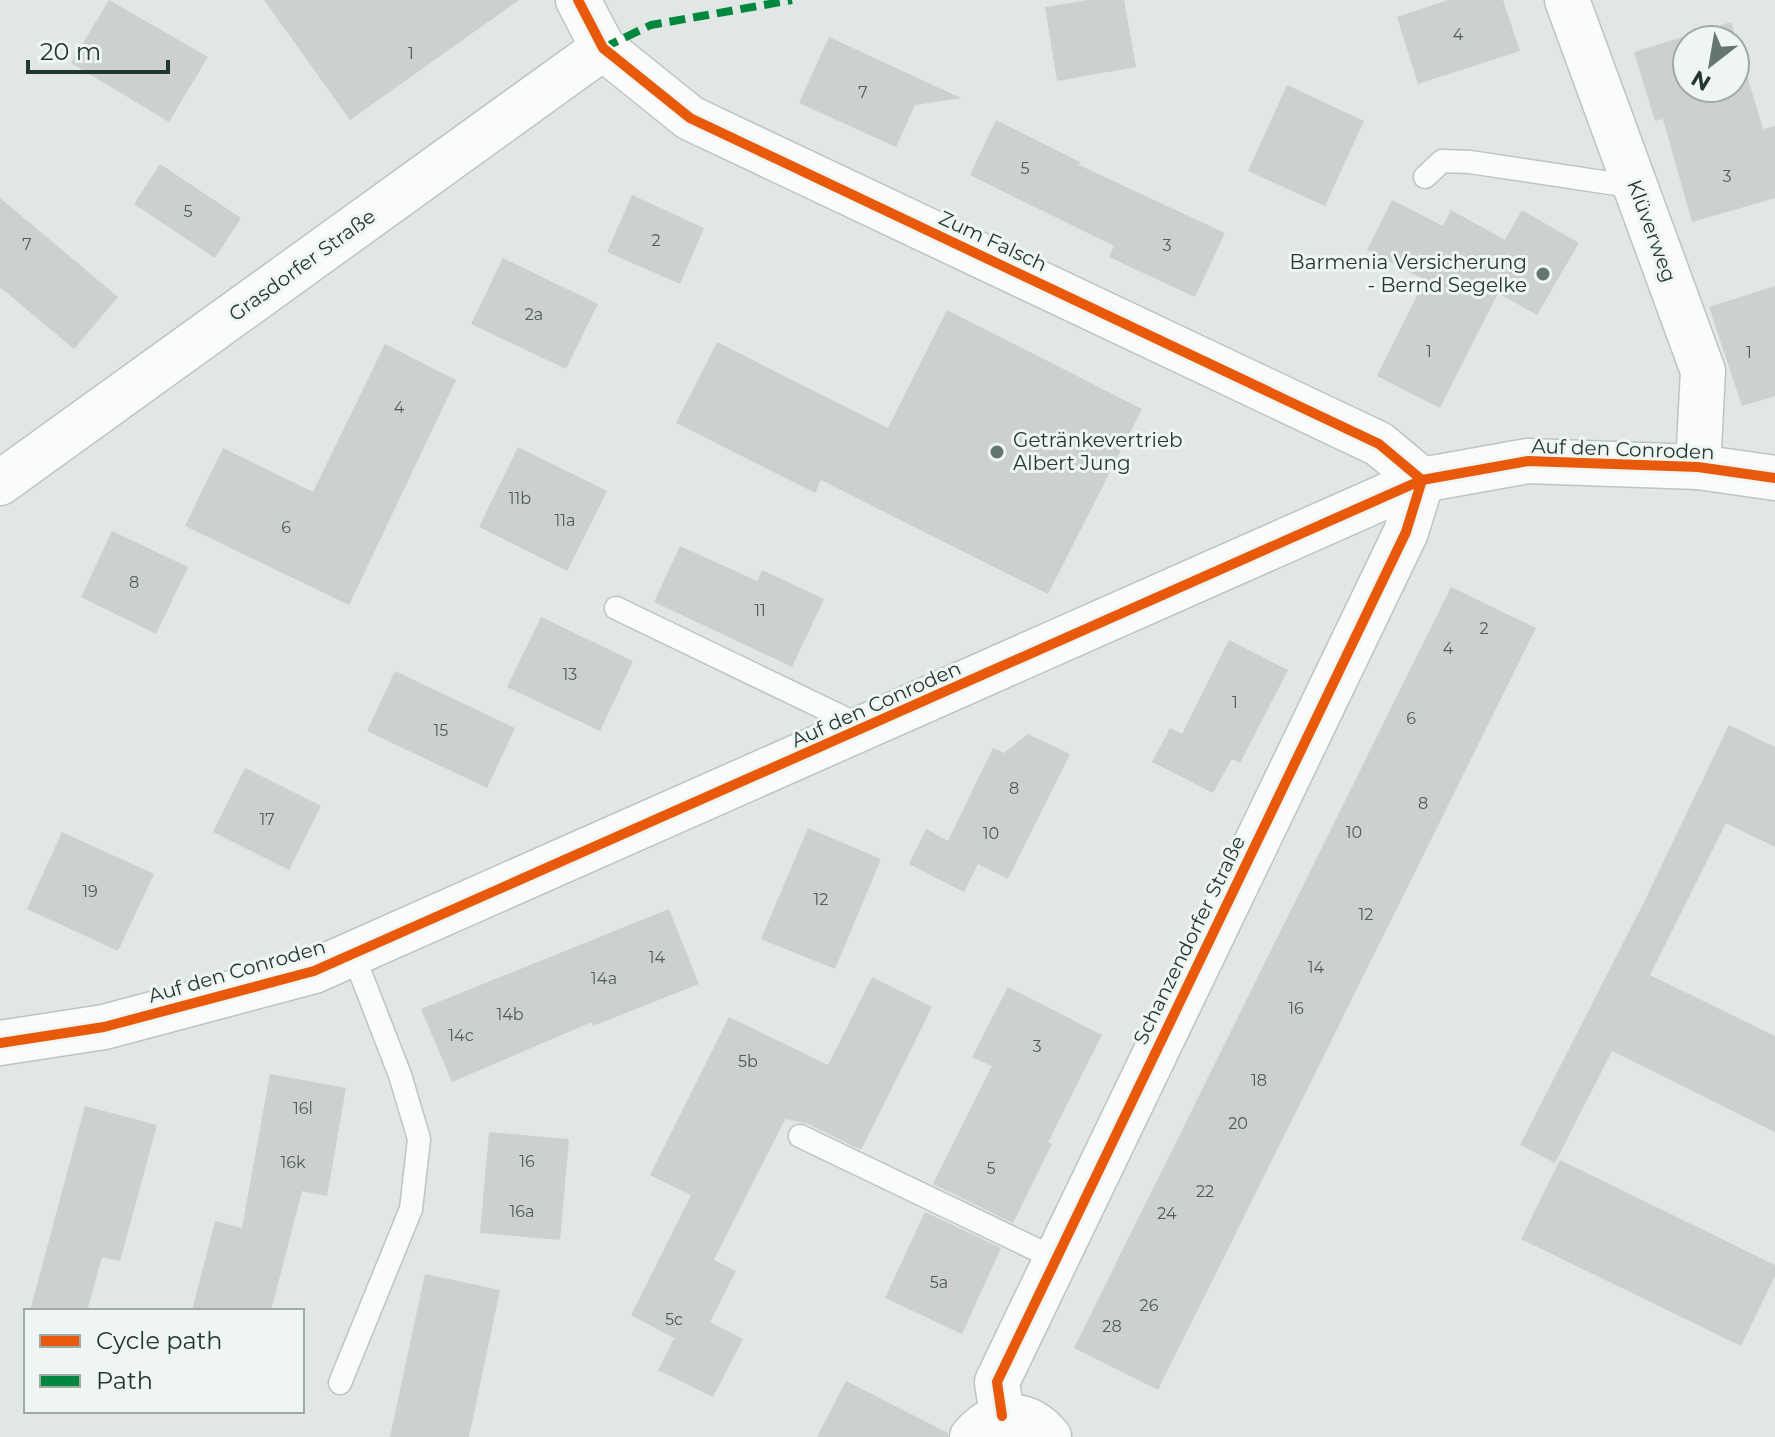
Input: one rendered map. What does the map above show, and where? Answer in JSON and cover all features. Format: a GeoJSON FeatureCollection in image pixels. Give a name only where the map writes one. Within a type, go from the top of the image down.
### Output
{"type":"FeatureCollection","features":[{"type":"Feature","properties":{"kind":"street","name":"Zum Falsch"},"geometry":{"type":"LineString","coordinates":[[578,0],[603,48],[690,118],[1379,444],[1422,480]]}},
{"type":"Feature","properties":{"kind":"street","name":"Klüverweg"},"geometry":{"type":"LineString","coordinates":[[1567,0],[1703,371],[1698,467]]}},
{"type":"Feature","properties":{"kind":"street","name":"Grasdorfer Straße"},"geometry":{"type":"LineString","coordinates":[[0,483],[603,48]]}},
{"type":"Feature","properties":{"kind":"street","name":"Auf den Conroden"},"geometry":{"type":"LineString","coordinates":[[0,1043],[104,1027],[314,971],[1422,480],[1528,461],[1698,467],[1775,478]]}},
{"type":"Feature","properties":{"kind":"street","name":"Schanzendorfer Straße"},"geometry":{"type":"LineString","coordinates":[[987,1427],[997,1382],[1406,532],[1422,480]]}},
{"type":"Feature","properties":{"kind":"street","name":"Schanzendorfer Straße"},"geometry":{"type":"LineString","coordinates":[[987,1427],[1020,1416],[1036,1423],[1049,1437]]}},
{"type":"Feature","properties":{"kind":"lane"},"geometry":{"type":"LineString","coordinates":[[1425,177],[1442,161],[1470,162],[1636,187]]}},
{"type":"Feature","properties":{"kind":"lane"},"geometry":{"type":"LineString","coordinates":[[616,608],[867,728]]}},
{"type":"Feature","properties":{"kind":"lane"},"geometry":{"type":"LineString","coordinates":[[340,1383],[411,1209],[419,1139],[400,1075],[353,954]]}},
{"type":"Feature","properties":{"kind":"lane"},"geometry":{"type":"LineString","coordinates":[[800,1136],[1056,1259]]}},
{"type":"Feature","properties":{"kind":"building"},"geometry":{"type":"Polygon","coordinates":[[[109,0],[208,57],[169,122],[71,63],[109,0]]]}},
{"type":"Feature","properties":{"kind":"building"},"geometry":{"type":"Polygon","coordinates":[[[264,0],[519,0],[350,120],[264,0]]]}},
{"type":"Feature","properties":{"kind":"building"},"geometry":{"type":"Polygon","coordinates":[[[1089,0],[1124,0],[1136,67],[1057,81],[1045,7],[1089,0]]]}},
{"type":"Feature","properties":{"kind":"building"},"geometry":{"type":"Polygon","coordinates":[[[1448,0],[1503,0],[1520,51],[1418,84],[1397,17],[1448,0]]]}},
{"type":"Feature","properties":{"kind":"building"},"geometry":{"type":"Polygon","coordinates":[[[829,37],[961,98],[915,105],[896,147],[799,103],[829,37]]]}},
{"type":"Feature","properties":{"kind":"building"},"geometry":{"type":"Polygon","coordinates":[[[1671,41],[1671,104],[1751,104],[1751,89],[1763,129],[1775,126],[1775,198],[1692,222],[1663,119],[1655,121],[1634,52],[1671,41]]]}},
{"type":"Feature","properties":{"kind":"building"},"geometry":{"type":"Polygon","coordinates":[[[1287,85],[1364,121],[1325,206],[1248,171],[1287,85]]]}},
{"type":"Feature","properties":{"kind":"building"},"geometry":{"type":"Polygon","coordinates":[[[996,120],[1080,162],[1079,165],[1225,233],[1195,297],[1109,257],[1114,246],[970,175],[996,120]]]}},
{"type":"Feature","properties":{"kind":"building"},"geometry":{"type":"Polygon","coordinates":[[[160,164],[241,218],[215,258],[134,204],[160,164]]]}},
{"type":"Feature","properties":{"kind":"building"},"geometry":{"type":"Polygon","coordinates":[[[632,195],[704,228],[680,284],[607,252],[632,195]]]}},
{"type":"Feature","properties":{"kind":"building"},"geometry":{"type":"Polygon","coordinates":[[[0,198],[118,297],[74,349],[0,287],[0,198]]]}},
{"type":"Feature","properties":{"kind":"building"},"geometry":{"type":"Polygon","coordinates":[[[1392,200],[1443,226],[1451,210],[1505,240],[1522,210],[1579,243],[1537,315],[1498,293],[1440,408],[1377,376],[1425,280],[1367,250],[1392,200]]]}},
{"type":"Feature","properties":{"kind":"building"},"geometry":{"type":"Polygon","coordinates":[[[503,258],[598,304],[566,369],[471,324],[503,258]]]}},
{"type":"Feature","properties":{"kind":"building"},"geometry":{"type":"Polygon","coordinates":[[[1775,286],[1775,396],[1742,406],[1709,307],[1775,286]]]}},
{"type":"Feature","properties":{"kind":"building","name":"Getränkevertrieb Albert Jung"},"geometry":{"type":"Polygon","coordinates":[[[947,310],[1142,409],[1048,594],[821,480],[815,493],[676,423],[717,342],[888,428],[947,310]]]}},
{"type":"Feature","properties":{"kind":"building"},"geometry":{"type":"Polygon","coordinates":[[[385,344],[456,380],[349,605],[185,526],[223,448],[313,492],[385,344]]]}},
{"type":"Feature","properties":{"kind":"building"},"geometry":{"type":"Polygon","coordinates":[[[518,447],[607,491],[567,571],[479,527],[518,447]]]}},
{"type":"Feature","properties":{"kind":"building"},"geometry":{"type":"Polygon","coordinates":[[[112,531],[188,567],[156,634],[81,597],[112,531]]]}},
{"type":"Feature","properties":{"kind":"building"},"geometry":{"type":"Polygon","coordinates":[[[680,546],[757,581],[762,570],[824,599],[792,667],[654,602],[680,546]]]}},
{"type":"Feature","properties":{"kind":"building"},"geometry":{"type":"Polygon","coordinates":[[[1451,587],[1536,628],[1158,1390],[1074,1348],[1451,587]]]}},
{"type":"Feature","properties":{"kind":"building"},"geometry":{"type":"Polygon","coordinates":[[[541,617],[633,661],[600,731],[507,687],[541,617]]]}},
{"type":"Feature","properties":{"kind":"building"},"geometry":{"type":"Polygon","coordinates":[[[1229,640],[1288,670],[1240,763],[1232,759],[1213,793],[1152,762],[1170,728],[1182,734],[1229,640]]]}},
{"type":"Feature","properties":{"kind":"building"},"geometry":{"type":"Polygon","coordinates":[[[395,671],[515,728],[487,788],[367,731],[395,671]]]}},
{"type":"Feature","properties":{"kind":"building"},"geometry":{"type":"Polygon","coordinates":[[[1729,725],[1775,747],[1775,847],[1726,823],[1650,975],[1775,1036],[1775,1132],[1612,1051],[1555,1163],[1520,1145],[1645,900],[1729,725]]]}},
{"type":"Feature","properties":{"kind":"building"},"geometry":{"type":"Polygon","coordinates":[[[1028,734],[1070,754],[1008,879],[978,864],[964,892],[909,864],[926,829],[948,841],[993,748],[1004,753],[1028,734]]]}},
{"type":"Feature","properties":{"kind":"building"},"geometry":{"type":"Polygon","coordinates":[[[245,768],[321,806],[289,870],[213,832],[245,768]]]}},
{"type":"Feature","properties":{"kind":"building"},"geometry":{"type":"Polygon","coordinates":[[[808,828],[881,859],[835,969],[761,939],[808,828]]]}},
{"type":"Feature","properties":{"kind":"building"},"geometry":{"type":"Polygon","coordinates":[[[62,832],[154,874],[118,951],[27,909],[62,832]]]}},
{"type":"Feature","properties":{"kind":"building"},"geometry":{"type":"Polygon","coordinates":[[[669,909],[699,984],[593,1026],[592,1022],[452,1082],[421,1009],[669,909]]]}},
{"type":"Feature","properties":{"kind":"building"},"geometry":{"type":"Polygon","coordinates":[[[872,977],[932,1007],[861,1150],[806,1123],[785,1119],[714,1260],[736,1271],[710,1322],[743,1339],[713,1397],[658,1370],[674,1338],[631,1315],[691,1195],[650,1175],[729,1017],[828,1065],[872,977]]]}},
{"type":"Feature","properties":{"kind":"building"},"geometry":{"type":"Polygon","coordinates":[[[1008,987],[1102,1035],[1048,1142],[1052,1144],[1013,1223],[933,1184],[992,1066],[972,1057],[1008,987]]]}},
{"type":"Feature","properties":{"kind":"building"},"geometry":{"type":"Polygon","coordinates":[[[270,1074],[346,1088],[327,1196],[302,1191],[272,1309],[193,1309],[215,1221],[242,1228],[270,1074]]]}},
{"type":"Feature","properties":{"kind":"building"},"geometry":{"type":"Polygon","coordinates":[[[85,1106],[157,1125],[120,1261],[102,1257],[88,1309],[31,1309],[85,1106]]]}},
{"type":"Feature","properties":{"kind":"building"},"geometry":{"type":"Polygon","coordinates":[[[489,1132],[569,1139],[560,1240],[480,1233],[489,1132]]]}},
{"type":"Feature","properties":{"kind":"building"},"geometry":{"type":"Polygon","coordinates":[[[1560,1160],[1775,1265],[1775,1276],[1741,1346],[1521,1239],[1560,1160]]]}},
{"type":"Feature","properties":{"kind":"building"},"geometry":{"type":"Polygon","coordinates":[[[925,1212],[1001,1248],[962,1334],[885,1298],[925,1212]]]}},
{"type":"Feature","properties":{"kind":"building"},"geometry":{"type":"Polygon","coordinates":[[[425,1274],[500,1290],[469,1437],[390,1437],[425,1274]]]}},
{"type":"Feature","properties":{"kind":"building"},"geometry":{"type":"Polygon","coordinates":[[[846,1381],[948,1433],[948,1437],[817,1437],[846,1381]]]}},
{"type":"Feature","properties":{"kind":"marked path"},"geometry":{"type":"LineString","coordinates":[[603,48],[651,25],[792,0]]}},
{"type":"Feature","properties":{"kind":"cycle path"},"geometry":{"type":"LineString","coordinates":[[578,0],[603,48],[690,118],[1379,444],[1422,480]]}},
{"type":"Feature","properties":{"kind":"cycle path"},"geometry":{"type":"LineString","coordinates":[[0,1043],[104,1027],[314,971],[1422,480],[1528,461],[1698,467],[1775,478]]}},
{"type":"Feature","properties":{"kind":"cycle path"},"geometry":{"type":"LineString","coordinates":[[1002,1416],[997,1382],[1406,532],[1422,480]]}},
{"type":"Feature","properties":{"kind":"place","name":"Barmenia Versicherung - Bernd Segelke"},"geometry":{"type":"Point","coordinates":[1543,274]}},
{"type":"Feature","properties":{"kind":"place","name":"Getränkevertrieb Albert Jung"},"geometry":{"type":"Point","coordinates":[997,452]}}]}
